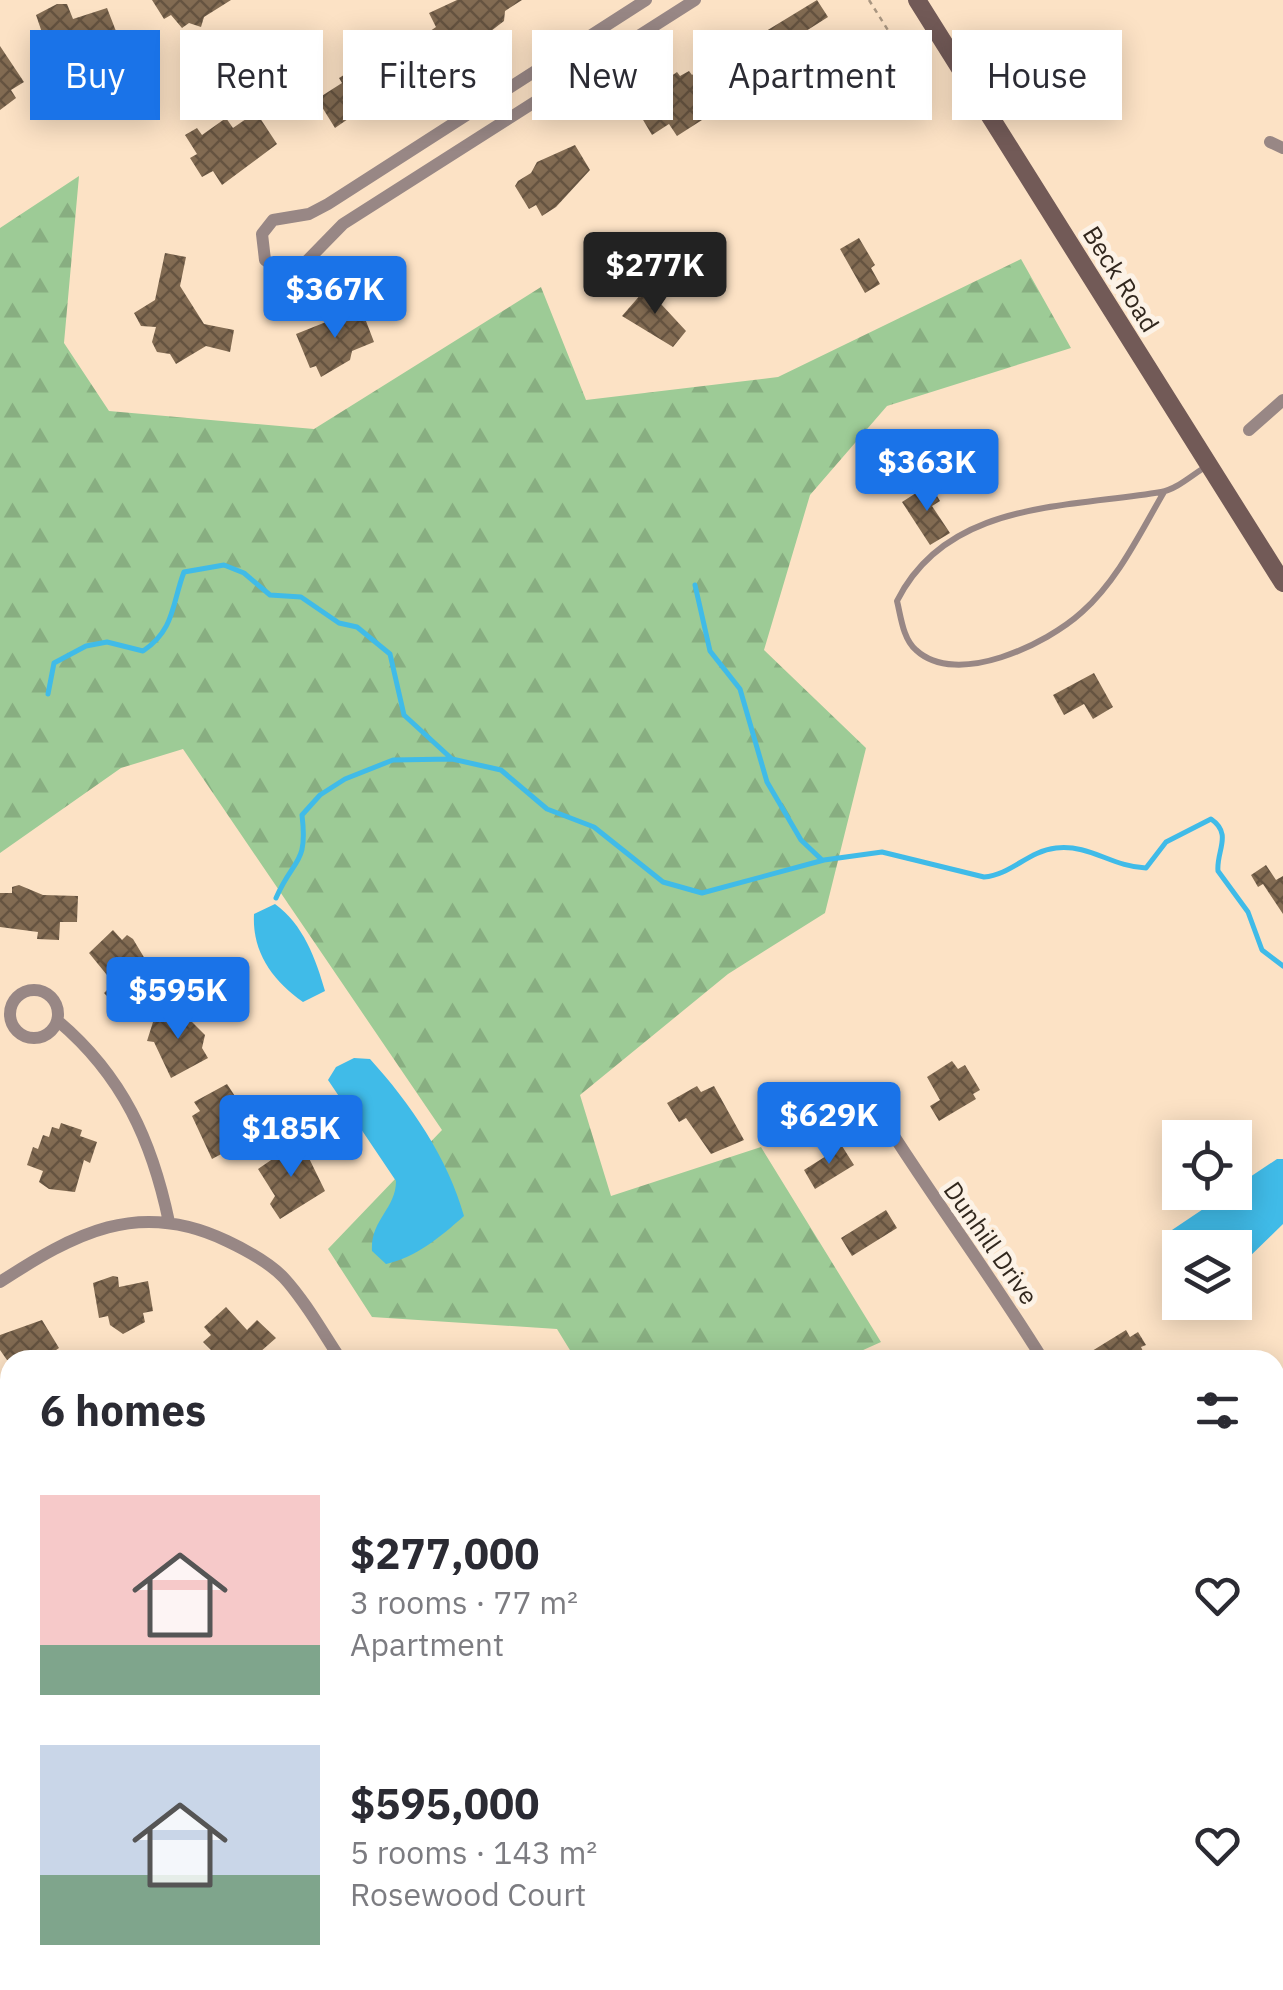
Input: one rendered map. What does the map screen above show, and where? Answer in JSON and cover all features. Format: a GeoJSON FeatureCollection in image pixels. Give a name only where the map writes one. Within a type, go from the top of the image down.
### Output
{"type":"FeatureCollection","features":[{"type":"Feature","properties":{"kind":"main road","name":"Beck Road"},"geometry":{"type":"LineString","coordinates":[[917,0],[1283,583]]}},
{"type":"Feature","properties":{"kind":"street"},"geometry":{"type":"LineString","coordinates":[[599,30],[646,0]]}},
{"type":"Feature","properties":{"kind":"street"},"geometry":{"type":"LineString","coordinates":[[647,30],[693,1]]}},
{"type":"Feature","properties":{"kind":"street"},"geometry":{"type":"LineString","coordinates":[[532,73],[309,214],[273,220],[260,243],[266,260],[280,270],[298,269],[326,238],[363,211],[532,103]]}},
{"type":"Feature","properties":{"kind":"street"},"geometry":{"type":"LineString","coordinates":[[1249,430],[1283,400]]}},
{"type":"Feature","properties":{"kind":"street"},"geometry":{"type":"LineString","coordinates":[[58,1021],[99,1062],[146,1134],[170,1222]]}},
{"type":"Feature","properties":{"kind":"street","name":"Dunhill Drive"},"geometry":{"type":"LineString","coordinates":[[871,1100],[945,1219],[984,1265],[1037,1350]]}},
{"type":"Feature","properties":{"kind":"street"},"geometry":{"type":"LineString","coordinates":[[0,1282],[63,1241],[121,1222],[170,1222],[210,1233],[250,1252],[283,1277],[334,1350]]}},
{"type":"Feature","properties":{"kind":"lane"},"geometry":{"type":"LineString","coordinates":[[457,121],[471,142]]}},
{"type":"Feature","properties":{"kind":"lane"},"geometry":{"type":"LineString","coordinates":[[349,190],[363,211]]}},
{"type":"Feature","properties":{"kind":"lane"},"geometry":{"type":"LineString","coordinates":[[1164,492],[1118,568],[1080,615],[980,665],[934,662],[913,648],[897,601],[907,581],[952,538],[1016,512],[1164,492],[1208,465]]}},
{"type":"Feature","properties":{"kind":"path"},"geometry":{"type":"LineString","coordinates":[[869,0],[888,30]]}},
{"type":"Feature","properties":{"kind":"green space"},"geometry":{"type":"Polygon","coordinates":[[[79,176],[64,343],[109,411],[314,429],[541,287],[586,400],[778,377],[1021,259],[1071,348],[887,406],[810,495],[764,650],[866,748],[825,913],[728,974],[580,1095],[611,1196],[761,1147],[881,1342],[863,1350],[570,1350],[557,1329],[372,1317],[328,1249],[442,1130],[183,749],[121,768],[0,853],[0,228],[79,176]]]}},
{"type":"Feature","properties":{"kind":"water"},"geometry":{"type":"Polygon","coordinates":[[[275,904],[301,932],[325,991],[303,1002],[273,975],[256,941],[254,914],[275,904]]]}},
{"type":"Feature","properties":{"kind":"water"},"geometry":{"type":"Polygon","coordinates":[[[354,1058],[370,1059],[413,1113],[438,1152],[464,1216],[418,1251],[386,1264],[372,1251],[372,1240],[392,1199],[396,1181],[328,1080],[336,1067],[354,1058]]]}},
{"type":"Feature","properties":{"kind":"water"},"geometry":{"type":"Polygon","coordinates":[[[1283,1159],[1283,1224],[1252,1254],[1252,1230],[1172,1230],[1202,1210],[1252,1210],[1252,1176],[1283,1159]]]}},
{"type":"Feature","properties":{"kind":"building"},"geometry":{"type":"Polygon","coordinates":[[[152,0],[231,0],[204,17],[201,27],[189,23],[182,28],[171,15],[164,19],[152,0]]]}},
{"type":"Feature","properties":{"kind":"building"},"geometry":{"type":"Polygon","coordinates":[[[457,0],[522,0],[505,11],[504,21],[492,30],[432,30],[436,27],[429,13],[457,0]]]}},
{"type":"Feature","properties":{"kind":"building"},"geometry":{"type":"Polygon","coordinates":[[[817,0],[828,17],[808,30],[768,30],[817,0]]]}},
{"type":"Feature","properties":{"kind":"building"},"geometry":{"type":"Polygon","coordinates":[[[57,4],[67,4],[73,19],[107,8],[116,30],[41,30],[36,15],[57,4]]]}},
{"type":"Feature","properties":{"kind":"building"},"geometry":{"type":"Polygon","coordinates":[[[0,46],[24,82],[11,90],[16,98],[0,110],[0,46]]]}},
{"type":"Feature","properties":{"kind":"building"},"geometry":{"type":"Polygon","coordinates":[[[689,71],[693,120],[702,120],[677,136],[669,124],[652,135],[643,120],[673,120],[673,75],[689,71]]]}},
{"type":"Feature","properties":{"kind":"building"},"geometry":{"type":"Polygon","coordinates":[[[343,76],[343,120],[347,120],[335,128],[323,109],[323,95],[342,83],[339,78],[343,76]]]}},
{"type":"Feature","properties":{"kind":"building"},"geometry":{"type":"Polygon","coordinates":[[[223,120],[233,128],[244,120],[261,120],[277,144],[222,185],[213,171],[202,177],[190,158],[197,154],[185,135],[197,128],[202,135],[223,120]]]}},
{"type":"Feature","properties":{"kind":"building"},"geometry":{"type":"Polygon","coordinates":[[[575,145],[590,170],[556,207],[542,216],[536,205],[529,209],[515,186],[518,181],[531,173],[537,162],[575,145]]]}},
{"type":"Feature","properties":{"kind":"building"},"geometry":{"type":"Polygon","coordinates":[[[859,238],[875,265],[871,268],[880,284],[865,293],[840,249],[859,238]]]}},
{"type":"Feature","properties":{"kind":"building"},"geometry":{"type":"Polygon","coordinates":[[[165,253],[186,257],[180,286],[204,324],[234,330],[230,352],[206,346],[176,364],[170,354],[157,352],[152,342],[156,327],[141,326],[134,313],[155,300],[165,253]]]}},
{"type":"Feature","properties":{"kind":"building"},"geometry":{"type":"Polygon","coordinates":[[[649,285],[665,299],[661,304],[686,331],[673,347],[622,316],[649,285]]]}},
{"type":"Feature","properties":{"kind":"building"},"geometry":{"type":"Polygon","coordinates":[[[361,308],[374,342],[352,351],[350,360],[321,377],[316,366],[310,368],[296,334],[361,308]]]}},
{"type":"Feature","properties":{"kind":"building"},"geometry":{"type":"Polygon","coordinates":[[[930,484],[940,501],[932,506],[950,533],[930,545],[902,502],[930,484]]]}},
{"type":"Feature","properties":{"kind":"building"},"geometry":{"type":"Polygon","coordinates":[[[1094,673],[1113,707],[1093,719],[1084,704],[1064,715],[1053,695],[1094,673]]]}},
{"type":"Feature","properties":{"kind":"building"},"geometry":{"type":"Polygon","coordinates":[[[1266,865],[1276,880],[1283,876],[1283,914],[1263,884],[1258,887],[1251,875],[1266,865]]]}},
{"type":"Feature","properties":{"kind":"building"},"geometry":{"type":"Polygon","coordinates":[[[19,885],[43,895],[78,896],[77,922],[60,922],[59,940],[37,939],[38,932],[0,927],[0,893],[12,893],[12,887],[19,885]]]}},
{"type":"Feature","properties":{"kind":"building"},"geometry":{"type":"Polygon","coordinates":[[[113,930],[122,940],[127,935],[133,939],[154,974],[119,1009],[104,993],[113,984],[111,980],[89,953],[113,930]]]}},
{"type":"Feature","properties":{"kind":"building"},"geometry":{"type":"Polygon","coordinates":[[[177,1007],[205,1035],[202,1048],[208,1058],[171,1078],[154,1042],[147,1041],[153,1022],[177,1007]]]}},
{"type":"Feature","properties":{"kind":"building"},"geometry":{"type":"Polygon","coordinates":[[[952,1061],[958,1069],[965,1065],[980,1090],[973,1094],[976,1099],[939,1121],[930,1106],[940,1100],[927,1077],[952,1061]]]}},
{"type":"Feature","properties":{"kind":"building"},"geometry":{"type":"Polygon","coordinates":[[[227,1084],[248,1116],[251,1125],[247,1127],[253,1137],[212,1159],[192,1116],[200,1111],[194,1102],[227,1084]]]}},
{"type":"Feature","properties":{"kind":"building"},"geometry":{"type":"Polygon","coordinates":[[[697,1086],[701,1092],[714,1086],[744,1140],[711,1154],[686,1118],[679,1122],[667,1103],[697,1086]]]}},
{"type":"Feature","properties":{"kind":"building"},"geometry":{"type":"Polygon","coordinates":[[[61,1123],[82,1130],[80,1136],[97,1142],[90,1163],[84,1160],[75,1192],[49,1189],[39,1182],[43,1171],[27,1165],[33,1147],[38,1149],[43,1135],[49,1137],[52,1127],[59,1129],[61,1123]]]}},
{"type":"Feature","properties":{"kind":"building"},"geometry":{"type":"Polygon","coordinates":[[[296,1143],[306,1152],[325,1191],[280,1219],[270,1204],[275,1196],[258,1169],[296,1143]]]}},
{"type":"Feature","properties":{"kind":"building"},"geometry":{"type":"Polygon","coordinates":[[[842,1146],[854,1165],[815,1189],[804,1170],[842,1146]]]}},
{"type":"Feature","properties":{"kind":"building"},"geometry":{"type":"Polygon","coordinates":[[[886,1210],[897,1228],[852,1256],[841,1238],[886,1210]]]}},
{"type":"Feature","properties":{"kind":"building"},"geometry":{"type":"Polygon","coordinates":[[[118,1277],[119,1287],[148,1281],[153,1311],[143,1313],[145,1322],[123,1334],[110,1325],[108,1316],[99,1318],[93,1283],[118,1277]]]}},
{"type":"Feature","properties":{"kind":"building"},"geometry":{"type":"Polygon","coordinates":[[[226,1307],[247,1330],[257,1320],[276,1338],[262,1350],[211,1350],[203,1342],[211,1335],[204,1327],[226,1307]]]}},
{"type":"Feature","properties":{"kind":"building"},"geometry":{"type":"Polygon","coordinates":[[[42,1320],[59,1348],[0,1350],[0,1335],[42,1320]]]}},
{"type":"Feature","properties":{"kind":"building"},"geometry":{"type":"Polygon","coordinates":[[[1126,1330],[1130,1337],[1138,1332],[1146,1345],[1142,1350],[1094,1350],[1126,1330]]]}},
{"type":"Feature","properties":{"kind":"waterway"},"geometry":{"type":"LineString","coordinates":[[48,694],[54,663],[86,646],[107,642],[143,651],[167,625],[184,572],[224,565],[244,573],[270,595],[301,597],[339,623],[357,627],[390,654],[404,715],[452,759]]}},
{"type":"Feature","properties":{"kind":"waterway"},"geometry":{"type":"LineString","coordinates":[[695,585],[710,651],[740,689],[767,782],[801,840],[821,859]]}},
{"type":"Feature","properties":{"kind":"waterway"},"geometry":{"type":"LineString","coordinates":[[276,898],[301,852],[302,815],[320,795],[345,779],[393,760],[452,759],[501,770],[547,809],[594,827],[663,882],[702,893],[824,860],[882,852],[984,877],[1056,848],[1080,849],[1146,868],[1166,842],[1211,819],[1222,837],[1218,871],[1248,912],[1262,950],[1283,966]]}}]}
